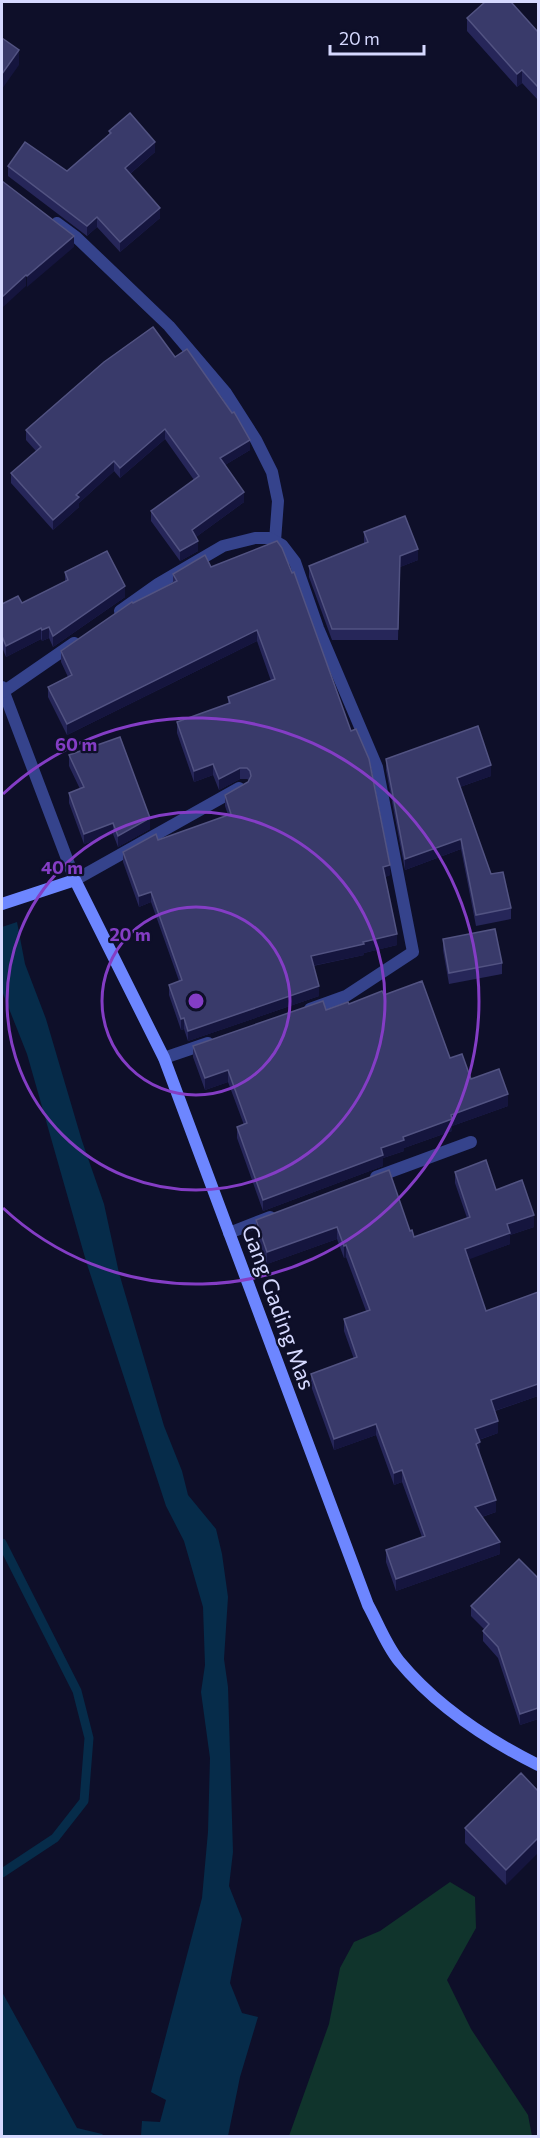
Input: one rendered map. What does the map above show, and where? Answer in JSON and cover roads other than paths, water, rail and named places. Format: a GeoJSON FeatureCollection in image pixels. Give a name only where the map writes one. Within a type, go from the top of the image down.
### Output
{"type":"FeatureCollection","features":[{"type":"Feature","properties":{"kind":"street"},"geometry":{"type":"LineString","coordinates":[[49,217],[76,237],[169,326],[226,393],[256,440],[272,472],[278,501],[275,541]]}},
{"type":"Feature","properties":{"kind":"street"},"geometry":{"type":"LineString","coordinates":[[109,618],[158,584],[224,546],[255,538],[269,538],[282,544],[295,562],[318,628],[377,767],[413,952],[346,996],[293,1014]]}},
{"type":"Feature","properties":{"kind":"street"},"geometry":{"type":"LineString","coordinates":[[75,880],[2,689],[80,639]]}},
{"type":"Feature","properties":{"kind":"street"},"geometry":{"type":"LineString","coordinates":[[2,904],[75,880],[243,786]]}},
{"type":"Feature","properties":{"kind":"street","name":"Gang Gading Mas"},"geometry":{"type":"LineString","coordinates":[[75,880],[164,1058],[368,1605],[398,1659],[425,1689],[458,1717],[498,1745],[538,1765]]}},
{"type":"Feature","properties":{"kind":"street"},"geometry":{"type":"LineString","coordinates":[[164,1058],[218,1040]]}},
{"type":"Feature","properties":{"kind":"street"},"geometry":{"type":"LineString","coordinates":[[361,1183],[471,1142]]}},
{"type":"Feature","properties":{"kind":"street"},"geometry":{"type":"LineString","coordinates":[[229,1233],[284,1212]]}},
{"type":"Feature","properties":{"kind":"water"},"geometry":{"type":"Polygon","coordinates":[[[17,922],[25,964],[46,1019],[82,1141],[104,1204],[119,1273],[164,1426],[182,1471],[188,1495],[216,1529],[222,1554],[228,1597],[224,1659],[228,1687],[233,1852],[229,1886],[242,1919],[230,1983],[242,2013],[258,2017],[240,2077],[228,2136],[141,2136],[142,2121],[160,2122],[166,2100],[151,2092],[202,1898],[208,1832],[210,1758],[201,1692],[205,1665],[203,1607],[184,1541],[166,1506],[86,1261],[27,1054],[2,991],[2,927],[17,922]]]}},
{"type":"Feature","properties":{"kind":"water"},"geometry":{"type":"Polygon","coordinates":[[[2,1992],[77,2128],[104,2136],[2,2136],[2,1992]]]}},
{"type":"Feature","properties":{"kind":"waterway"},"geometry":{"type":"LineString","coordinates":[[2,1543],[77,1691],[89,1738],[84,1801],[55,1838],[2,1873]]}}]}
